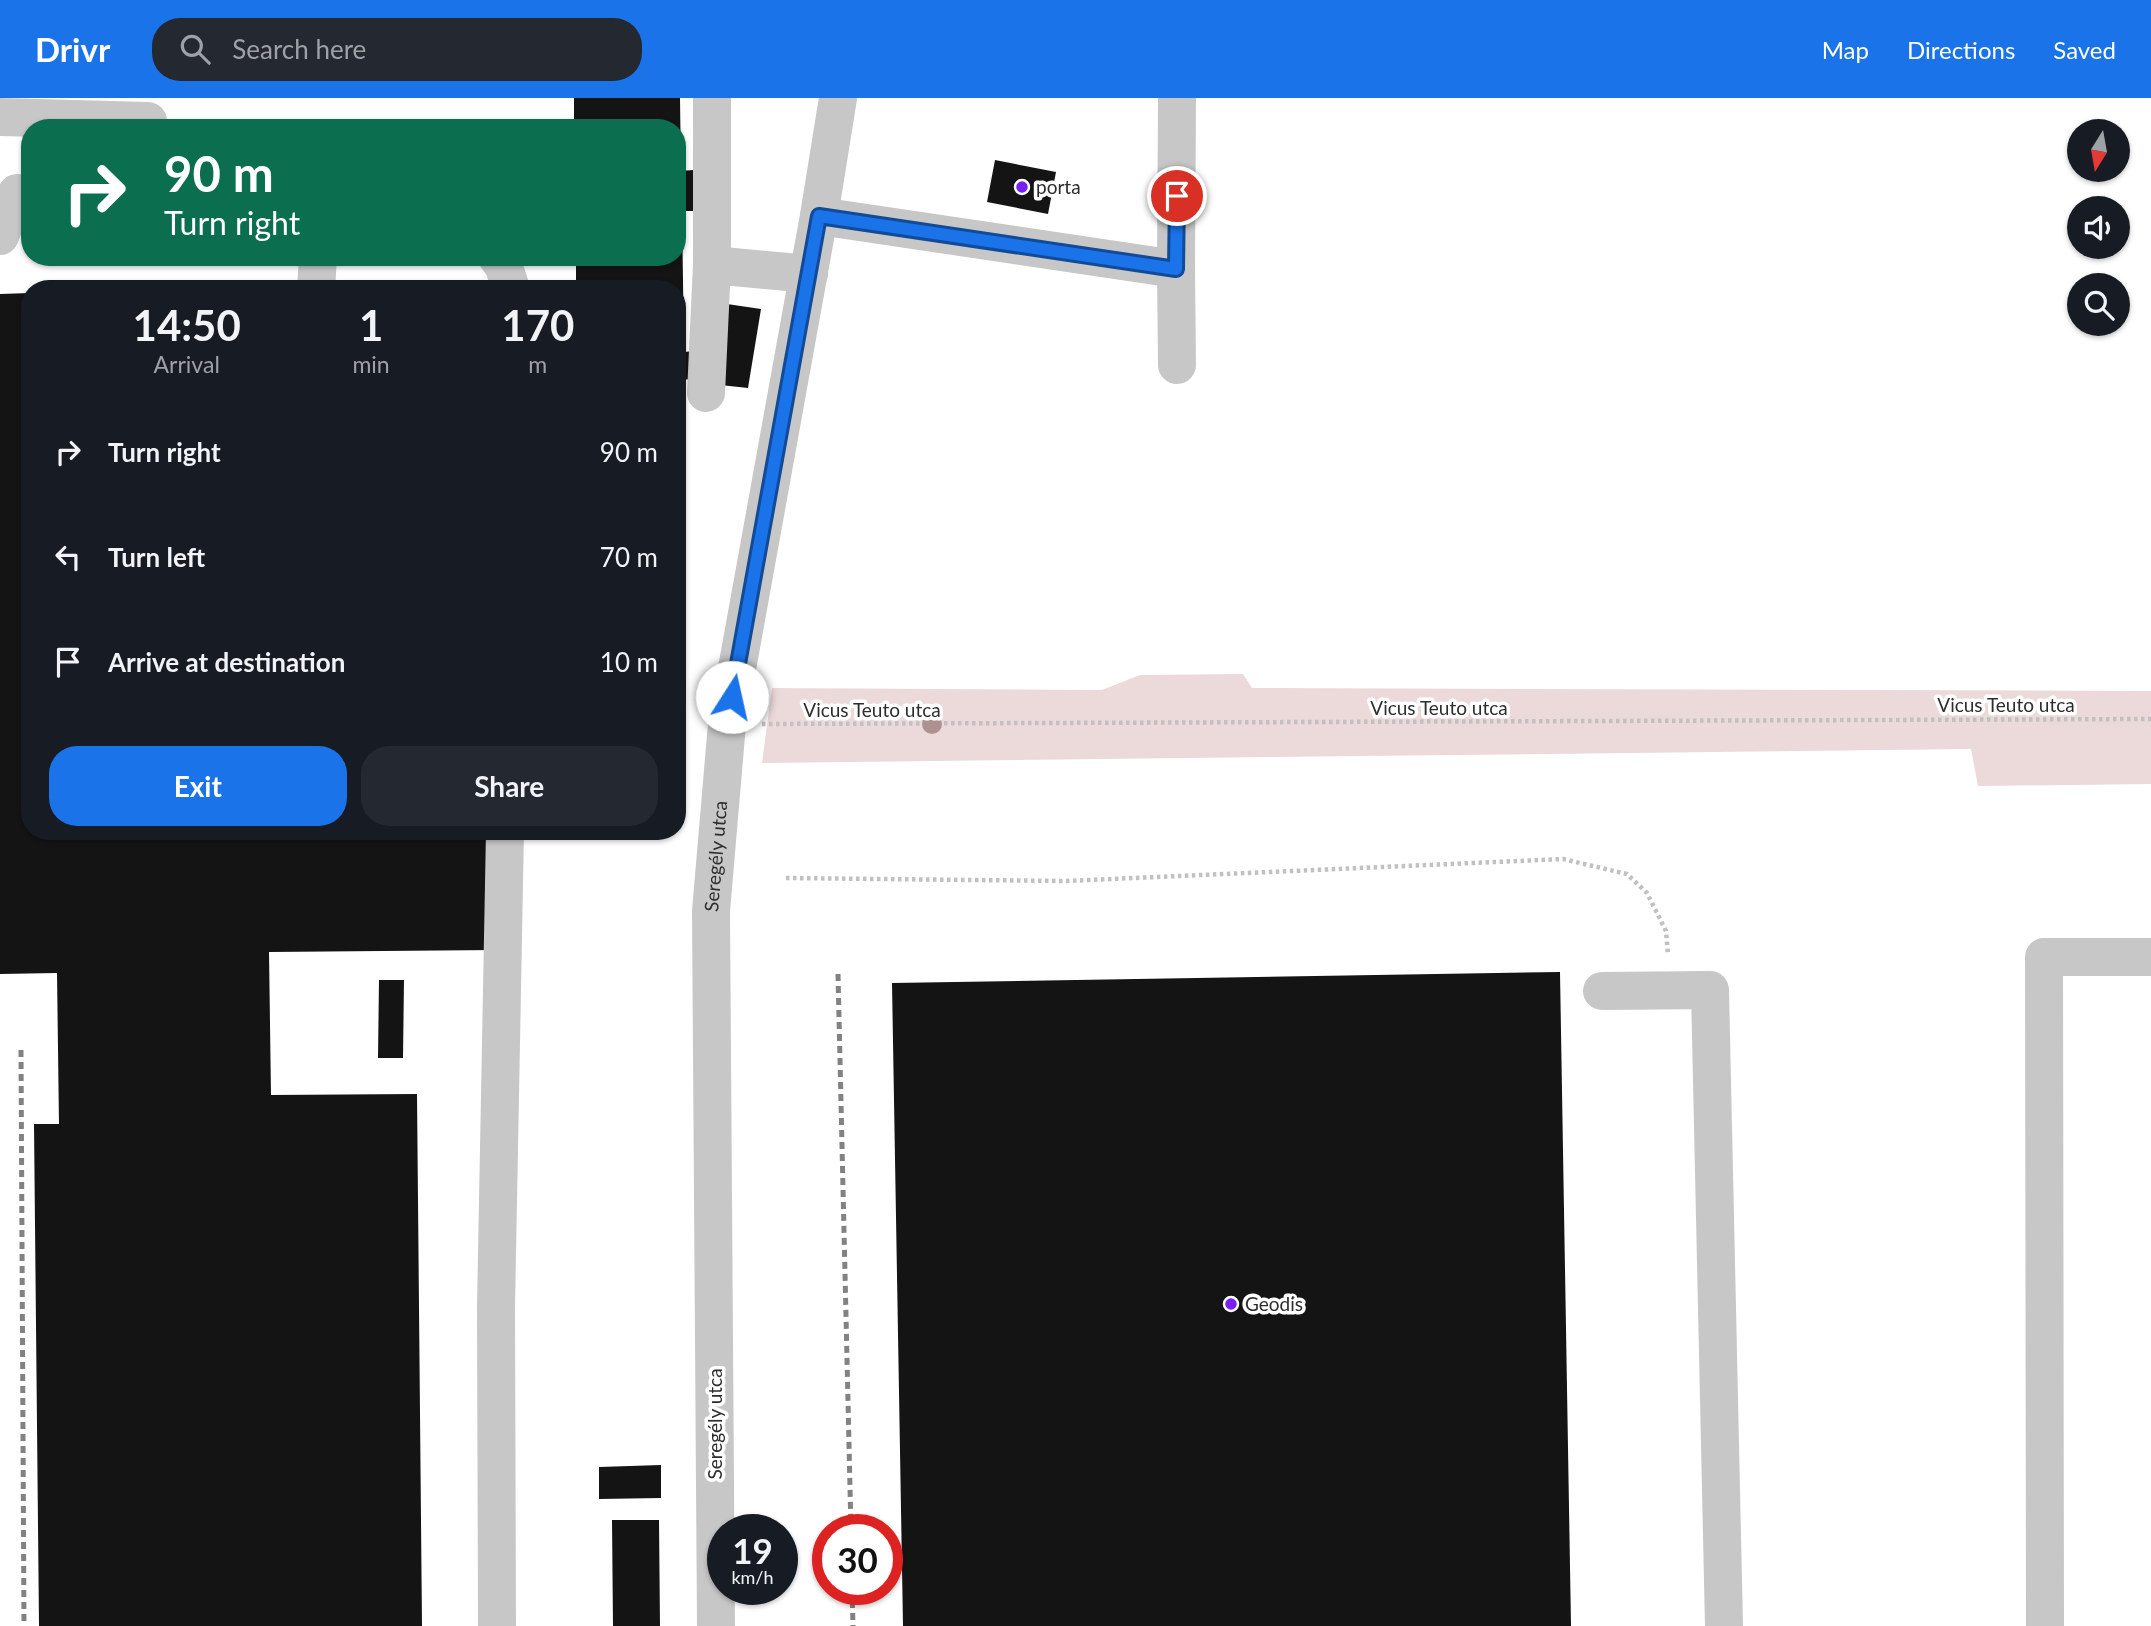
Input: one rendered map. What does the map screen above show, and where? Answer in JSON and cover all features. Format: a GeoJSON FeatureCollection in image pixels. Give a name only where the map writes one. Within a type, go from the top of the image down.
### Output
{"type":"FeatureCollection","features":[{"type":"Feature","properties":{"kind":"street"},"geometry":{"type":"LineString","coordinates":[[706,393],[712,265],[712,98]]}},
{"type":"Feature","properties":{"kind":"street","name":"Seregély utca"},"geometry":{"type":"LineString","coordinates":[[716,1626],[711,911],[727,724],[838,98]]}},
{"type":"Feature","properties":{"kind":"street"},"geometry":{"type":"LineString","coordinates":[[1177,98],[1177,365]]}},
{"type":"Feature","properties":{"kind":"street"},"geometry":{"type":"LineString","coordinates":[[0,117],[75,109],[136,119]]}},
{"type":"Feature","properties":{"kind":"street"},"geometry":{"type":"LineString","coordinates":[[0,236],[15,193]]}},
{"type":"Feature","properties":{"kind":"street"},"geometry":{"type":"LineString","coordinates":[[819,216],[1176,269]]}},
{"type":"Feature","properties":{"kind":"street"},"geometry":{"type":"LineString","coordinates":[[712,265],[808,274]]}},
{"type":"Feature","properties":{"kind":"street"},"geometry":{"type":"LineString","coordinates":[[497,1626],[496,1307],[505,840]]}},
{"type":"Feature","properties":{"kind":"street"},"geometry":{"type":"LineString","coordinates":[[2045,1626],[2044,957],[2151,957]]}},
{"type":"Feature","properties":{"kind":"street"},"geometry":{"type":"LineString","coordinates":[[1602,991],[1710,990],[1724,1626]]}},
{"type":"Feature","properties":{"kind":"path","name":"Vicus Teuto utca"},"geometry":{"type":"LineString","coordinates":[[727,724],[2151,719]]}},
{"type":"Feature","properties":{"kind":"path"},"geometry":{"type":"LineString","coordinates":[[786,878],[1066,881],[1563,859],[1627,874],[1647,892],[1666,931],[1671,991]]}},
{"type":"Feature","properties":{"kind":"shaded area"},"geometry":{"type":"Polygon","coordinates":[[[1243,674],[1252,688],[2151,691],[2151,784],[1978,786],[1971,749],[762,763],[772,688],[1102,690],[1140,675],[1243,674]]]}},
{"type":"Feature","properties":{"kind":"building"},"geometry":{"type":"Polygon","coordinates":[[[574,98],[680,98],[680,119],[574,119],[574,98]]]}},
{"type":"Feature","properties":{"kind":"building","name":"porta"},"geometry":{"type":"Polygon","coordinates":[[[995,160],[1056,172],[1048,214],[987,202],[995,160]]]}},
{"type":"Feature","properties":{"kind":"building"},"geometry":{"type":"Polygon","coordinates":[[[693,170],[693,211],[686,211],[686,171],[693,170]]]}},
{"type":"Feature","properties":{"kind":"building"},"geometry":{"type":"Polygon","coordinates":[[[576,266],[683,266],[683,280],[576,280],[576,266]]]}},
{"type":"Feature","properties":{"kind":"building"},"geometry":{"type":"Polygon","coordinates":[[[21,293],[21,840],[495,840],[496,950],[269,952],[271,1095],[417,1094],[422,1626],[39,1626],[34,1124],[59,1124],[57,973],[0,974],[0,294],[21,293]]]}},
{"type":"Feature","properties":{"kind":"building"},"geometry":{"type":"Polygon","coordinates":[[[727,304],[761,309],[748,388],[711,384],[727,304]]]}},
{"type":"Feature","properties":{"kind":"building"},"geometry":{"type":"Polygon","coordinates":[[[694,351],[694,379],[686,379],[686,352],[694,351]]]}},
{"type":"Feature","properties":{"kind":"building","name":"Geodis"},"geometry":{"type":"Polygon","coordinates":[[[1560,972],[1571,1626],[903,1626],[892,983],[1560,972]]]}},
{"type":"Feature","properties":{"kind":"building"},"geometry":{"type":"Polygon","coordinates":[[[379,980],[404,980],[403,1058],[378,1058],[379,980]]]}},
{"type":"Feature","properties":{"kind":"building"},"geometry":{"type":"Polygon","coordinates":[[[661,1465],[661,1498],[599,1499],[599,1467],[661,1465]]]}},
{"type":"Feature","properties":{"kind":"building"},"geometry":{"type":"Polygon","coordinates":[[[612,1520],[659,1520],[660,1626],[613,1626],[612,1520]]]}},
{"type":"Feature","properties":{"kind":"railway"},"geometry":{"type":"LineString","coordinates":[[838,974],[851,1514]]}},
{"type":"Feature","properties":{"kind":"railway"},"geometry":{"type":"LineString","coordinates":[[21,1050],[24,1626]]}},
{"type":"Feature","properties":{"kind":"railway"},"geometry":{"type":"LineString","coordinates":[[852,1605],[853,1626]]}},
{"type":"Feature","properties":{"kind":"place","name":"porta"},"geometry":{"type":"Point","coordinates":[1022,187]}},
{"type":"Feature","properties":{"kind":"place","name":"Geodis"},"geometry":{"type":"Point","coordinates":[1231,1304]}},
{"type":"Feature","properties":{"kind":"route"},"geometry":{"type":"LineString","coordinates":[[732,697],[819,216],[1176,269],[1177,196]]}}]}
